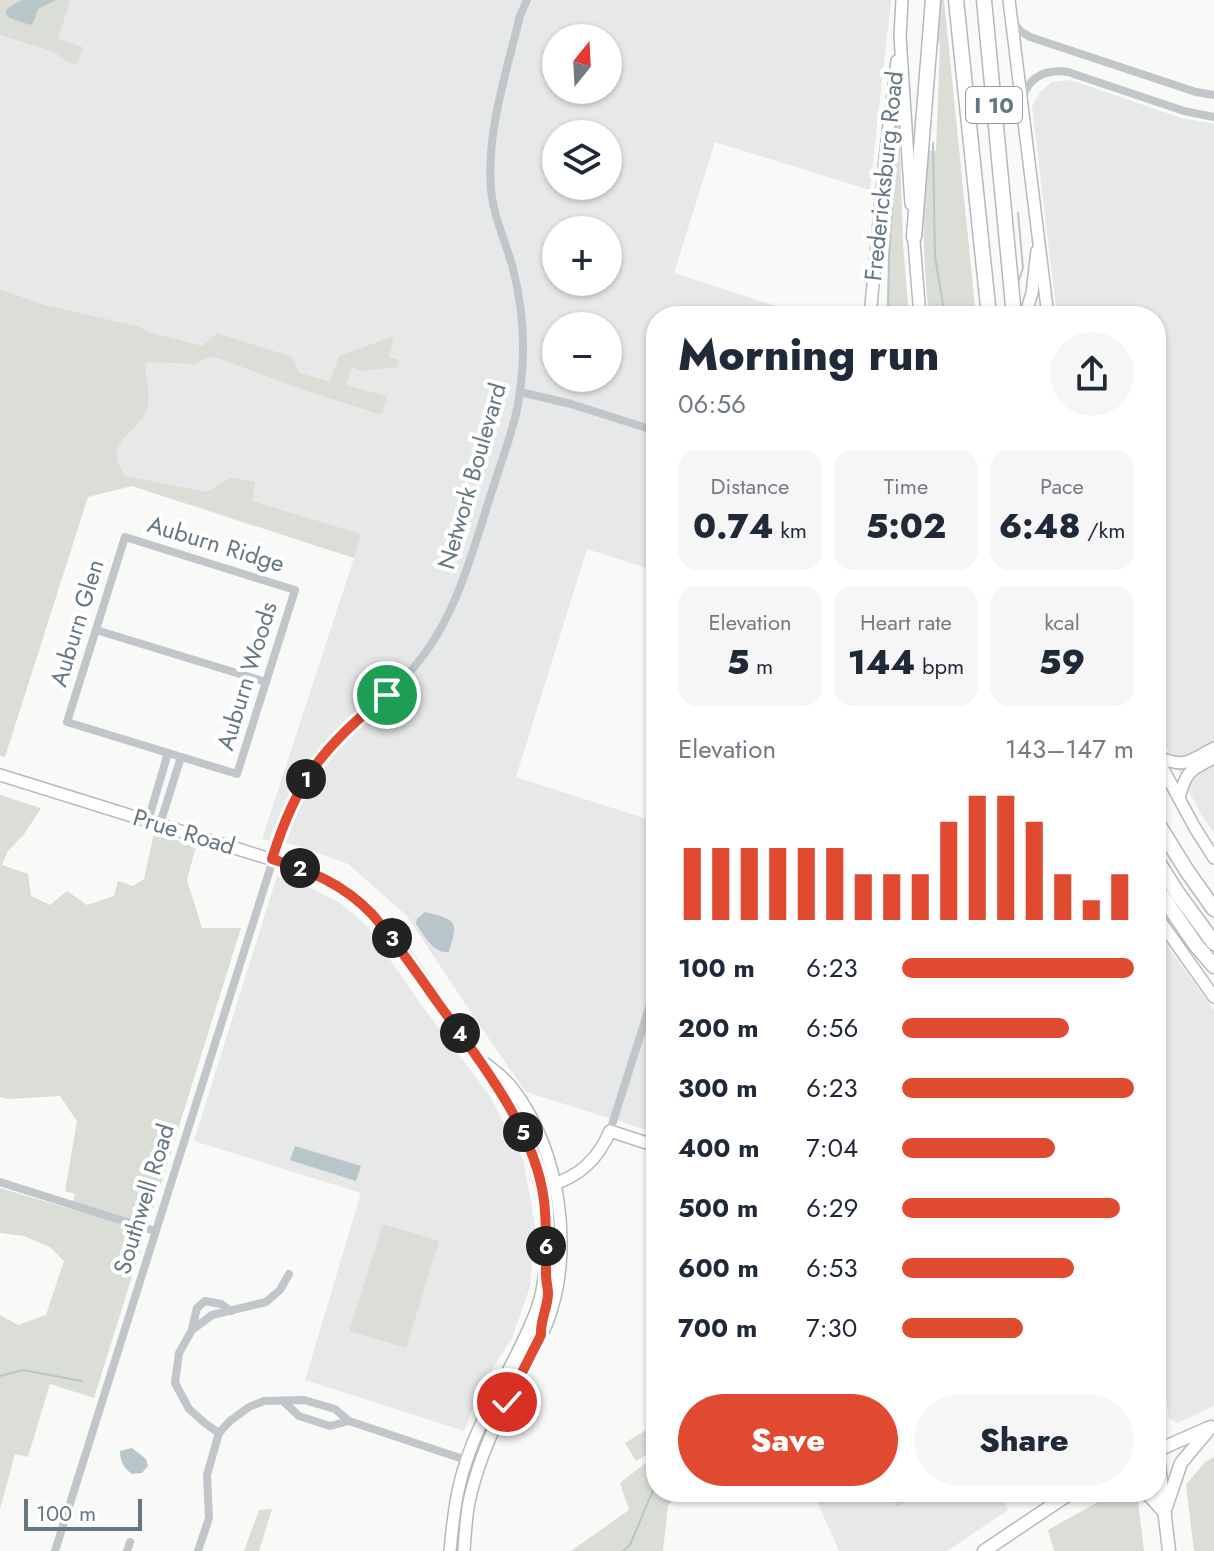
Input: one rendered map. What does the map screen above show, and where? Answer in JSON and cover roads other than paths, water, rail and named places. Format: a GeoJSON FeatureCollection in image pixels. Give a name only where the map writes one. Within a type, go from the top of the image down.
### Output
{"type":"FeatureCollection","features":[{"type":"Feature","properties":{"kind":"highway"},"geometry":{"type":"LineString","coordinates":[[914,237],[933,0]]}},
{"type":"Feature","properties":{"kind":"highway","name":"I 10"},"geometry":{"type":"LineString","coordinates":[[956,0],[988,306]]}},
{"type":"Feature","properties":{"kind":"highway","name":"I 10"},"geometry":{"type":"LineString","coordinates":[[984,0],[1013,306]]}},
{"type":"Feature","properties":{"kind":"highway"},"geometry":{"type":"LineString","coordinates":[[1166,837],[1214,909]]}},
{"type":"Feature","properties":{"kind":"highway"},"geometry":{"type":"LineString","coordinates":[[1166,875],[1214,943]]}},
{"type":"Feature","properties":{"kind":"highway"},"geometry":{"type":"LineString","coordinates":[[1166,902],[1214,966]]}},
{"type":"Feature","properties":{"kind":"main road"},"geometry":{"type":"LineString","coordinates":[[902,0],[900,36],[919,306]]}},
{"type":"Feature","properties":{"kind":"main road"},"geometry":{"type":"LineString","coordinates":[[1009,0],[1047,306]]}},
{"type":"Feature","properties":{"kind":"main road","name":"Fredericksburg Road"},"geometry":{"type":"LineString","coordinates":[[871,306],[900,36]]}},
{"type":"Feature","properties":{"kind":"main road"},"geometry":{"type":"LineString","coordinates":[[1028,306],[1039,239]]}},
{"type":"Feature","properties":{"kind":"main road"},"geometry":{"type":"LineString","coordinates":[[1166,760],[1180,764],[1214,748]]}},
{"type":"Feature","properties":{"kind":"main road"},"geometry":{"type":"LineString","coordinates":[[1179,798],[1186,776],[1214,758]]}},
{"type":"Feature","properties":{"kind":"main road"},"geometry":{"type":"LineString","coordinates":[[1166,774],[1214,858]]}},
{"type":"Feature","properties":{"kind":"main road","name":"Prue Road"},"geometry":{"type":"LineString","coordinates":[[0,775],[272,859],[330,881],[360,901],[384,927],[477,1056],[520,1126],[542,1187],[547,1231],[545,1280]]}},
{"type":"Feature","properties":{"kind":"main road"},"geometry":{"type":"LineString","coordinates":[[1166,929],[1214,997]]}},
{"type":"Feature","properties":{"kind":"main road","name":"Prue Road"},"geometry":{"type":"LineString","coordinates":[[477,1056],[515,1091],[544,1146],[555,1183],[560,1266],[557,1290],[541,1335]]}},
{"type":"Feature","properties":{"kind":"main road"},"geometry":{"type":"LineString","coordinates":[[542,1187],[567,1179],[591,1163],[610,1131],[646,1143]]}},
{"type":"Feature","properties":{"kind":"main road"},"geometry":{"type":"LineString","coordinates":[[464,1551],[469,1503],[480,1464],[541,1335],[540,1325],[548,1292],[545,1280]]}},
{"type":"Feature","properties":{"kind":"main road"},"geometry":{"type":"LineString","coordinates":[[450,1551],[455,1500],[466,1460],[534,1316],[545,1280]]}},
{"type":"Feature","properties":{"kind":"main road"},"geometry":{"type":"LineString","coordinates":[[498,1390],[507,1387],[541,1335]]}},
{"type":"Feature","properties":{"kind":"main road"},"geometry":{"type":"LineString","coordinates":[[466,1460],[477,1452],[498,1408],[507,1402]]}},
{"type":"Feature","properties":{"kind":"main road"},"geometry":{"type":"LineString","coordinates":[[1166,1444],[1212,1426]]}},
{"type":"Feature","properties":{"kind":"main road"},"geometry":{"type":"LineString","coordinates":[[1165,1513],[1181,1463],[1212,1426]]}},
{"type":"Feature","properties":{"kind":"main road"},"geometry":{"type":"LineString","coordinates":[[465,1537],[463,1529],[471,1475],[471,1465],[466,1460]]}},
{"type":"Feature","properties":{"kind":"main road"},"geometry":{"type":"LineString","coordinates":[[984,1551],[1057,1502]]}},
{"type":"Feature","properties":{"kind":"main road"},"geometry":{"type":"LineString","coordinates":[[1155,1502],[1165,1513]]}},
{"type":"Feature","properties":{"kind":"main road"},"geometry":{"type":"LineString","coordinates":[[1164,1502],[1169,1551]]}},
{"type":"Feature","properties":{"kind":"street","name":"Network Boulevard"},"geometry":{"type":"LineString","coordinates":[[272,859],[288,812],[314,765],[350,725],[391,691],[416,665],[448,616],[466,575],[515,417],[520,392],[523,338],[512,266],[493,201],[491,163],[496,118],[520,16],[527,0]]}},
{"type":"Feature","properties":{"kind":"street"},"geometry":{"type":"LineString","coordinates":[[1010,17],[1020,31],[1030,37],[1196,92],[1214,95]]}},
{"type":"Feature","properties":{"kind":"street"},"geometry":{"type":"LineString","coordinates":[[1021,101],[1026,88],[1038,75],[1055,70],[1184,111],[1214,117]]}},
{"type":"Feature","properties":{"kind":"street"},"geometry":{"type":"LineString","coordinates":[[520,392],[571,404],[646,428]]}},
{"type":"Feature","properties":{"kind":"street","name":"Auburn Ridge"},"geometry":{"type":"LineString","coordinates":[[125,537],[295,590]]}},
{"type":"Feature","properties":{"kind":"street","name":"Auburn Glen"},"geometry":{"type":"LineString","coordinates":[[125,537],[67,722],[168,753]]}},
{"type":"Feature","properties":{"kind":"street","name":"Auburn Woods"},"geometry":{"type":"LineString","coordinates":[[181,757],[237,774],[295,590]]}},
{"type":"Feature","properties":{"kind":"street"},"geometry":{"type":"LineString","coordinates":[[96,630],[266,682]]}},
{"type":"Feature","properties":{"kind":"street"},"geometry":{"type":"LineString","coordinates":[[168,753],[181,757],[154,822],[160,782],[168,753]]}},
{"type":"Feature","properties":{"kind":"street"},"geometry":{"type":"LineString","coordinates":[[160,782],[171,786]]}},
{"type":"Feature","properties":{"kind":"street","name":"Southwell Road"},"geometry":{"type":"LineString","coordinates":[[55,1551],[272,859]]}},
{"type":"Feature","properties":{"kind":"street"},"geometry":{"type":"LineString","coordinates":[[610,1131],[646,1018]]}},
{"type":"Feature","properties":{"kind":"street"},"geometry":{"type":"LineString","coordinates":[[0,1182],[155,1231]]}},
{"type":"Feature","properties":{"kind":"street"},"geometry":{"type":"LineString","coordinates":[[192,1330],[212,1315],[266,1302],[280,1290],[289,1274]]}},
{"type":"Feature","properties":{"kind":"street"},"geometry":{"type":"LineString","coordinates":[[219,1433],[189,1409],[175,1383],[179,1353],[192,1330],[197,1308],[205,1301],[213,1301],[231,1311]]}},
{"type":"Feature","properties":{"kind":"street"},"geometry":{"type":"LineString","coordinates":[[198,1551],[209,1518],[207,1475],[219,1433],[249,1407],[264,1401],[311,1402],[335,1409],[349,1421],[466,1460]]}},
{"type":"Feature","properties":{"kind":"street"},"geometry":{"type":"LineString","coordinates":[[283,1401],[299,1416],[330,1426],[349,1421]]}},
{"type":"Feature","properties":{"kind":"street"},"geometry":{"type":"LineString","coordinates":[[306,1418],[311,1402]]}},
{"type":"Feature","properties":{"kind":"waterway"},"geometry":{"type":"LineString","coordinates":[[888,306],[897,122]]}},
{"type":"Feature","properties":{"kind":"waterway"},"geometry":{"type":"LineString","coordinates":[[933,143],[935,257],[943,306]]}},
{"type":"Feature","properties":{"kind":"waterway"},"geometry":{"type":"LineString","coordinates":[[1018,213],[1023,268],[1018,283]]}},
{"type":"Feature","properties":{"kind":"waterway"},"geometry":{"type":"LineString","coordinates":[[0,1376],[23,1370],[82,1381]]}},
{"type":"Feature","properties":{"kind":"waterway"},"geometry":{"type":"LineString","coordinates":[[623,1551],[630,1545],[648,1502]]}}]}
